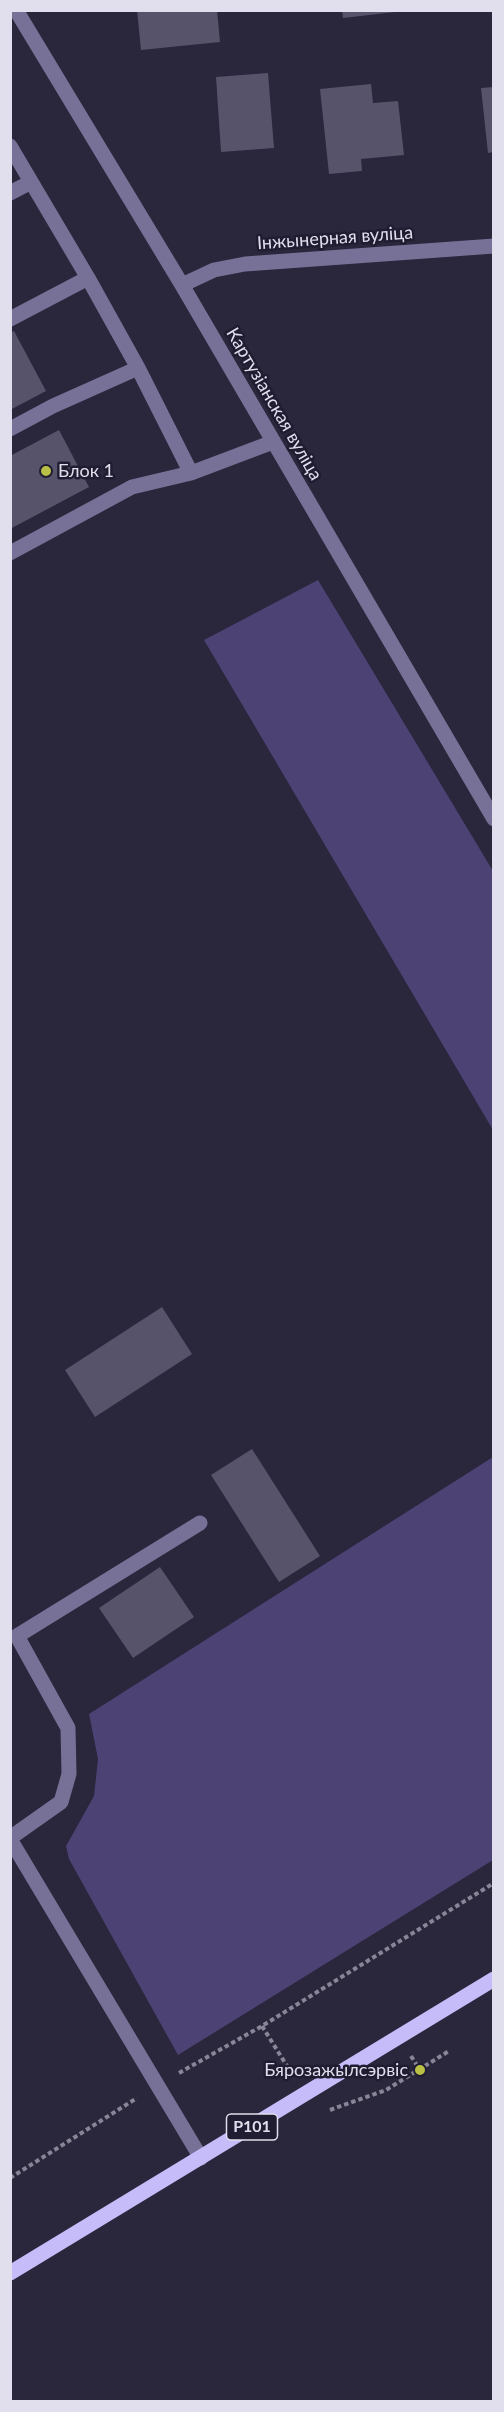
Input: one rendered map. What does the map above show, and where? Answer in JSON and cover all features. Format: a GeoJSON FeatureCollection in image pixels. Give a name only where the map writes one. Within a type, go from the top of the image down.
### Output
{"type":"FeatureCollection","features":[{"type":"Feature","properties":{"kind":"main road","name":"Р101"},"geometry":{"type":"LineString","coordinates":[[10,2274],[494,1979]]}},
{"type":"Feature","properties":{"kind":"street","name":"Картузіанская вуліца"},"geometry":{"type":"LineString","coordinates":[[16,10],[182,285],[494,819]]}},
{"type":"Feature","properties":{"kind":"street"},"geometry":{"type":"LineString","coordinates":[[10,147],[88,278],[138,368],[191,473]]}},
{"type":"Feature","properties":{"kind":"street"},"geometry":{"type":"LineString","coordinates":[[10,194],[31,182]]}},
{"type":"Feature","properties":{"kind":"street","name":"Інжынерная вуліца"},"geometry":{"type":"LineString","coordinates":[[182,285],[214,270],[245,264],[494,246]]}},
{"type":"Feature","properties":{"kind":"street"},"geometry":{"type":"LineString","coordinates":[[10,319],[88,278]]}},
{"type":"Feature","properties":{"kind":"street"},"geometry":{"type":"LineString","coordinates":[[10,429],[53,406],[138,368]]}},
{"type":"Feature","properties":{"kind":"street"},"geometry":{"type":"LineString","coordinates":[[10,554],[132,487],[191,473],[273,442]]}},
{"type":"Feature","properties":{"kind":"street"},"geometry":{"type":"LineString","coordinates":[[200,1523],[17,1636],[68,1728],[69,1774],[61,1802],[10,1839],[201,2158]]}},
{"type":"Feature","properties":{"kind":"path"},"geometry":{"type":"LineString","coordinates":[[10,2178],[159,2085],[262,2026],[494,1883]]}},
{"type":"Feature","properties":{"kind":"path"},"geometry":{"type":"LineString","coordinates":[[386,2091],[450,2051]]}},
{"type":"Feature","properties":{"kind":"shaded area"},"geometry":{"type":"Polygon","coordinates":[[[318,580],[493,871],[493,1130],[204,640],[318,580]]]}},
{"type":"Feature","properties":{"kind":"shaded area"},"geometry":{"type":"Polygon","coordinates":[[[493,1457],[493,1860],[178,2055],[69,1859],[66,1846],[94,1796],[98,1759],[89,1714],[493,1457]]]}},
{"type":"Feature","properties":{"kind":"building"},"geometry":{"type":"Polygon","coordinates":[[[137,10],[217,10],[220,42],[141,50],[137,10]]]}},
{"type":"Feature","properties":{"kind":"building"},"geometry":{"type":"Polygon","coordinates":[[[342,10],[395,10],[395,12],[343,18],[342,10]]]}},
{"type":"Feature","properties":{"kind":"building"},"geometry":{"type":"Polygon","coordinates":[[[268,73],[274,148],[221,152],[216,77],[268,73]]]}},
{"type":"Feature","properties":{"kind":"building"},"geometry":{"type":"Polygon","coordinates":[[[371,84],[373,103],[398,101],[404,155],[361,159],[362,171],[329,174],[320,89],[371,84]]]}},
{"type":"Feature","properties":{"kind":"building"},"geometry":{"type":"Polygon","coordinates":[[[494,87],[494,152],[488,153],[481,88],[494,87]]]}},
{"type":"Feature","properties":{"kind":"building"},"geometry":{"type":"Polygon","coordinates":[[[14,331],[46,391],[10,410],[10,333],[14,331]]]}},
{"type":"Feature","properties":{"kind":"building","name":"Блок 1"},"geometry":{"type":"Polygon","coordinates":[[[59,430],[89,487],[10,529],[10,456],[59,430]]]}},
{"type":"Feature","properties":{"kind":"building"},"geometry":{"type":"Polygon","coordinates":[[[162,1307],[192,1354],[95,1417],[65,1370],[162,1307]]]}},
{"type":"Feature","properties":{"kind":"building"},"geometry":{"type":"Polygon","coordinates":[[[252,1449],[320,1556],[279,1582],[211,1475],[252,1449]]]}},
{"type":"Feature","properties":{"kind":"building"},"geometry":{"type":"Polygon","coordinates":[[[160,1567],[194,1617],[133,1658],[99,1608],[160,1567]]]}},
{"type":"Feature","properties":{"kind":"place","name":"Блок 1"},"geometry":{"type":"Point","coordinates":[46,471]}},
{"type":"Feature","properties":{"kind":"place","name":"Бярозажылсэрвіс"},"geometry":{"type":"Point","coordinates":[420,2070]}}]}
